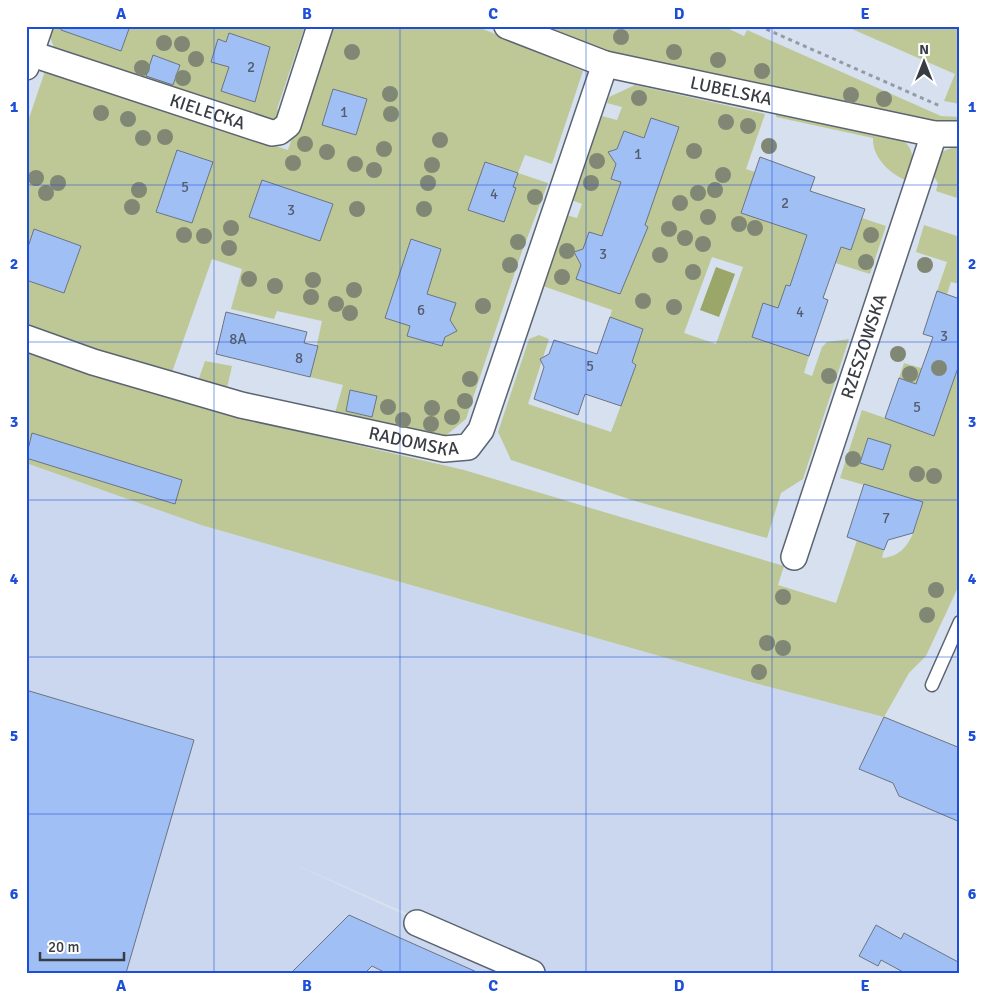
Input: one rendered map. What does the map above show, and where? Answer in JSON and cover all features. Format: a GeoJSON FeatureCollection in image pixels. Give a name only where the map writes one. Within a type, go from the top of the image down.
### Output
{"type":"FeatureCollection","features":[{"type":"Feature","properties":{"kind":"street"},"geometry":{"type":"LineString","coordinates":[[28,58],[40,26]]}},
{"type":"Feature","properties":{"kind":"street","name":"KIELECKA"},"geometry":{"type":"LineString","coordinates":[[28,58],[272,133],[282,131],[288,125],[320,26]]}},
{"type":"Feature","properties":{"kind":"street","name":"LUBELSKA"},"geometry":{"type":"LineString","coordinates":[[507,26],[605,64],[934,134],[960,134]]}},
{"type":"Feature","properties":{"kind":"street","name":"RADOMSKA"},"geometry":{"type":"LineString","coordinates":[[26,338],[93,362],[241,405],[444,450],[468,447],[481,430],[605,64]]}},
{"type":"Feature","properties":{"kind":"street","name":"RZESZOWSKA"},"geometry":{"type":"LineString","coordinates":[[794,557],[934,134]]}},
{"type":"Feature","properties":{"kind":"street"},"geometry":{"type":"LineString","coordinates":[[417,923],[532,973]]}},
{"type":"Feature","properties":{"kind":"lane"},"geometry":{"type":"LineString","coordinates":[[932,685],[960,622]]}},
{"type":"Feature","properties":{"kind":"path"},"geometry":{"type":"LineString","coordinates":[[759,26],[947,108]]}},
{"type":"Feature","properties":{"kind":"shaded area"},"geometry":{"type":"Polygon","coordinates":[[[51,26],[305,26],[277,109],[283,113],[274,121],[171,91],[172,86],[146,78],[144,82],[56,52],[49,35],[51,26]]]}},
{"type":"Feature","properties":{"kind":"shaded area"},"geometry":{"type":"Polygon","coordinates":[[[328,26],[476,26],[583,71],[552,164],[525,155],[518,173],[548,183],[520,257],[466,419],[444,437],[335,413],[343,385],[310,377],[322,321],[277,311],[274,319],[231,309],[242,269],[212,259],[171,375],[26,329],[26,127],[45,71],[288,150],[328,26]]]}},
{"type":"Feature","properties":{"kind":"shaded area"},"geometry":{"type":"Polygon","coordinates":[[[534,26],[723,26],[744,36],[747,30],[941,116],[960,117],[960,124],[934,125],[626,58],[534,26]]]}},
{"type":"Feature","properties":{"kind":"shaded area"},"geometry":{"type":"Polygon","coordinates":[[[845,26],[960,26],[960,104],[944,101],[955,74],[845,26]]]}},
{"type":"Feature","properties":{"kind":"shaded area"},"geometry":{"type":"Polygon","coordinates":[[[635,85],[765,114],[746,169],[755,172],[741,213],[851,250],[862,218],[886,226],[870,274],[801,252],[790,286],[778,308],[763,304],[752,337],[809,356],[804,373],[812,376],[822,347],[827,342],[849,339],[803,479],[781,493],[767,538],[635,501],[511,460],[498,432],[529,339],[539,335],[549,339],[528,404],[611,432],[636,365],[632,362],[643,329],[610,317],[612,310],[540,285],[566,215],[577,218],[582,204],[571,200],[602,116],[617,120],[622,107],[607,103],[609,97],[635,85]],[[712,257],[684,333],[716,344],[743,267],[712,257]]]}},
{"type":"Feature","properties":{"kind":"shaded area"},"geometry":{"type":"Polygon","coordinates":[[[776,113],[904,141],[911,150],[912,155],[912,165],[908,181],[895,175],[879,159],[873,138],[776,117],[776,113]]]}},
{"type":"Feature","properties":{"kind":"shaded area"},"geometry":{"type":"Polygon","coordinates":[[[960,145],[960,199],[936,191],[938,183],[931,172],[941,152],[960,145]]]}},
{"type":"Feature","properties":{"kind":"shaded area"},"geometry":{"type":"Polygon","coordinates":[[[924,225],[960,237],[960,284],[951,282],[947,294],[937,291],[947,262],[916,252],[924,225]]]}},
{"type":"Feature","properties":{"kind":"shaded area"},"geometry":{"type":"Polygon","coordinates":[[[716,267],[735,274],[719,317],[700,310],[716,267]]]}},
{"type":"Feature","properties":{"kind":"shaded area"},"geometry":{"type":"Polygon","coordinates":[[[26,347],[228,415],[464,470],[784,566],[778,585],[836,603],[857,540],[884,550],[882,558],[900,552],[911,538],[923,502],[840,478],[862,410],[934,435],[948,395],[899,378],[904,363],[928,370],[960,360],[960,583],[926,656],[909,673],[884,717],[747,681],[201,525],[26,463],[26,347]]]}},
{"type":"Feature","properties":{"kind":"shaded area"},"geometry":{"type":"Polygon","coordinates":[[[205,361],[232,366],[227,388],[198,381],[205,361]]]}},
{"type":"Feature","properties":{"kind":"shaded area"},"geometry":{"type":"Polygon","coordinates":[[[26,463],[201,525],[747,681],[884,717],[860,769],[960,807],[960,973],[546,973],[282,859],[532,973],[26,973],[26,463]]]}},
{"type":"Feature","properties":{"kind":"building"},"geometry":{"type":"Polygon","coordinates":[[[61,26],[130,26],[121,51],[61,30],[61,26]]]}},
{"type":"Feature","properties":{"kind":"building"},"geometry":{"type":"Polygon","coordinates":[[[229,33],[270,47],[255,102],[221,91],[229,67],[211,62],[218,39],[226,42],[229,33]]]}},
{"type":"Feature","properties":{"kind":"building"},"geometry":{"type":"Polygon","coordinates":[[[153,55],[180,65],[173,85],[146,76],[153,55]]]}},
{"type":"Feature","properties":{"kind":"building"},"geometry":{"type":"Polygon","coordinates":[[[333,89],[367,99],[356,135],[322,125],[333,89]]]}},
{"type":"Feature","properties":{"kind":"building"},"geometry":{"type":"Polygon","coordinates":[[[651,118],[679,127],[645,225],[648,227],[620,294],[576,279],[581,265],[574,252],[583,249],[589,232],[602,236],[621,182],[611,179],[616,164],[608,152],[617,149],[624,131],[644,138],[651,118]]]}},
{"type":"Feature","properties":{"kind":"building"},"geometry":{"type":"Polygon","coordinates":[[[177,150],[213,162],[192,223],[156,212],[177,150]]]}},
{"type":"Feature","properties":{"kind":"building"},"geometry":{"type":"Polygon","coordinates":[[[760,157],[815,177],[810,191],[865,209],[851,250],[841,247],[823,298],[828,300],[809,356],[752,337],[763,303],[778,308],[786,285],[790,286],[807,235],[741,213],[760,157]]]}},
{"type":"Feature","properties":{"kind":"building"},"geometry":{"type":"Polygon","coordinates":[[[485,162],[518,173],[513,187],[516,188],[504,222],[468,210],[485,162]]]}},
{"type":"Feature","properties":{"kind":"building"},"geometry":{"type":"Polygon","coordinates":[[[262,180],[333,204],[320,241],[249,217],[262,180]]]}},
{"type":"Feature","properties":{"kind":"building"},"geometry":{"type":"Polygon","coordinates":[[[34,229],[81,246],[64,293],[26,280],[26,253],[34,229]]]}},
{"type":"Feature","properties":{"kind":"building"},"geometry":{"type":"Polygon","coordinates":[[[411,239],[441,249],[427,294],[456,303],[450,320],[457,331],[445,337],[442,346],[407,336],[410,326],[385,318],[411,239]]]}},
{"type":"Feature","properties":{"kind":"building"},"geometry":{"type":"Polygon","coordinates":[[[937,291],[960,299],[960,362],[934,436],[885,418],[899,378],[916,384],[933,337],[923,334],[937,291]]]}},
{"type":"Feature","properties":{"kind":"building"},"geometry":{"type":"Polygon","coordinates":[[[226,312],[307,332],[304,343],[318,346],[310,377],[216,354],[226,312]]]}},
{"type":"Feature","properties":{"kind":"building"},"geometry":{"type":"Polygon","coordinates":[[[610,317],[643,329],[632,362],[636,365],[621,406],[585,394],[578,415],[534,399],[544,367],[540,359],[549,354],[554,340],[597,354],[610,317]]]}},
{"type":"Feature","properties":{"kind":"building"},"geometry":{"type":"Polygon","coordinates":[[[350,390],[377,396],[372,417],[346,411],[350,390]]]}},
{"type":"Feature","properties":{"kind":"building"},"geometry":{"type":"Polygon","coordinates":[[[32,433],[182,480],[175,504],[26,458],[32,433]]]}},
{"type":"Feature","properties":{"kind":"building"},"geometry":{"type":"Polygon","coordinates":[[[868,438],[891,445],[883,470],[860,463],[868,438]]]}},
{"type":"Feature","properties":{"kind":"building"},"geometry":{"type":"Polygon","coordinates":[[[864,484],[923,502],[913,533],[888,540],[884,550],[847,537],[864,484]]]}},
{"type":"Feature","properties":{"kind":"building"},"geometry":{"type":"Polygon","coordinates":[[[26,690],[194,740],[126,973],[26,973],[26,690]]]}},
{"type":"Feature","properties":{"kind":"building"},"geometry":{"type":"Polygon","coordinates":[[[884,717],[960,748],[960,822],[899,796],[893,783],[859,769],[884,717]]]}},
{"type":"Feature","properties":{"kind":"building"},"geometry":{"type":"Polygon","coordinates":[[[349,915],[479,973],[386,973],[372,966],[365,973],[291,973],[349,915]]]}},
{"type":"Feature","properties":{"kind":"building"},"geometry":{"type":"Polygon","coordinates":[[[876,925],[901,939],[904,933],[960,963],[960,973],[905,973],[881,960],[878,966],[859,956],[876,925]]]}}]}
